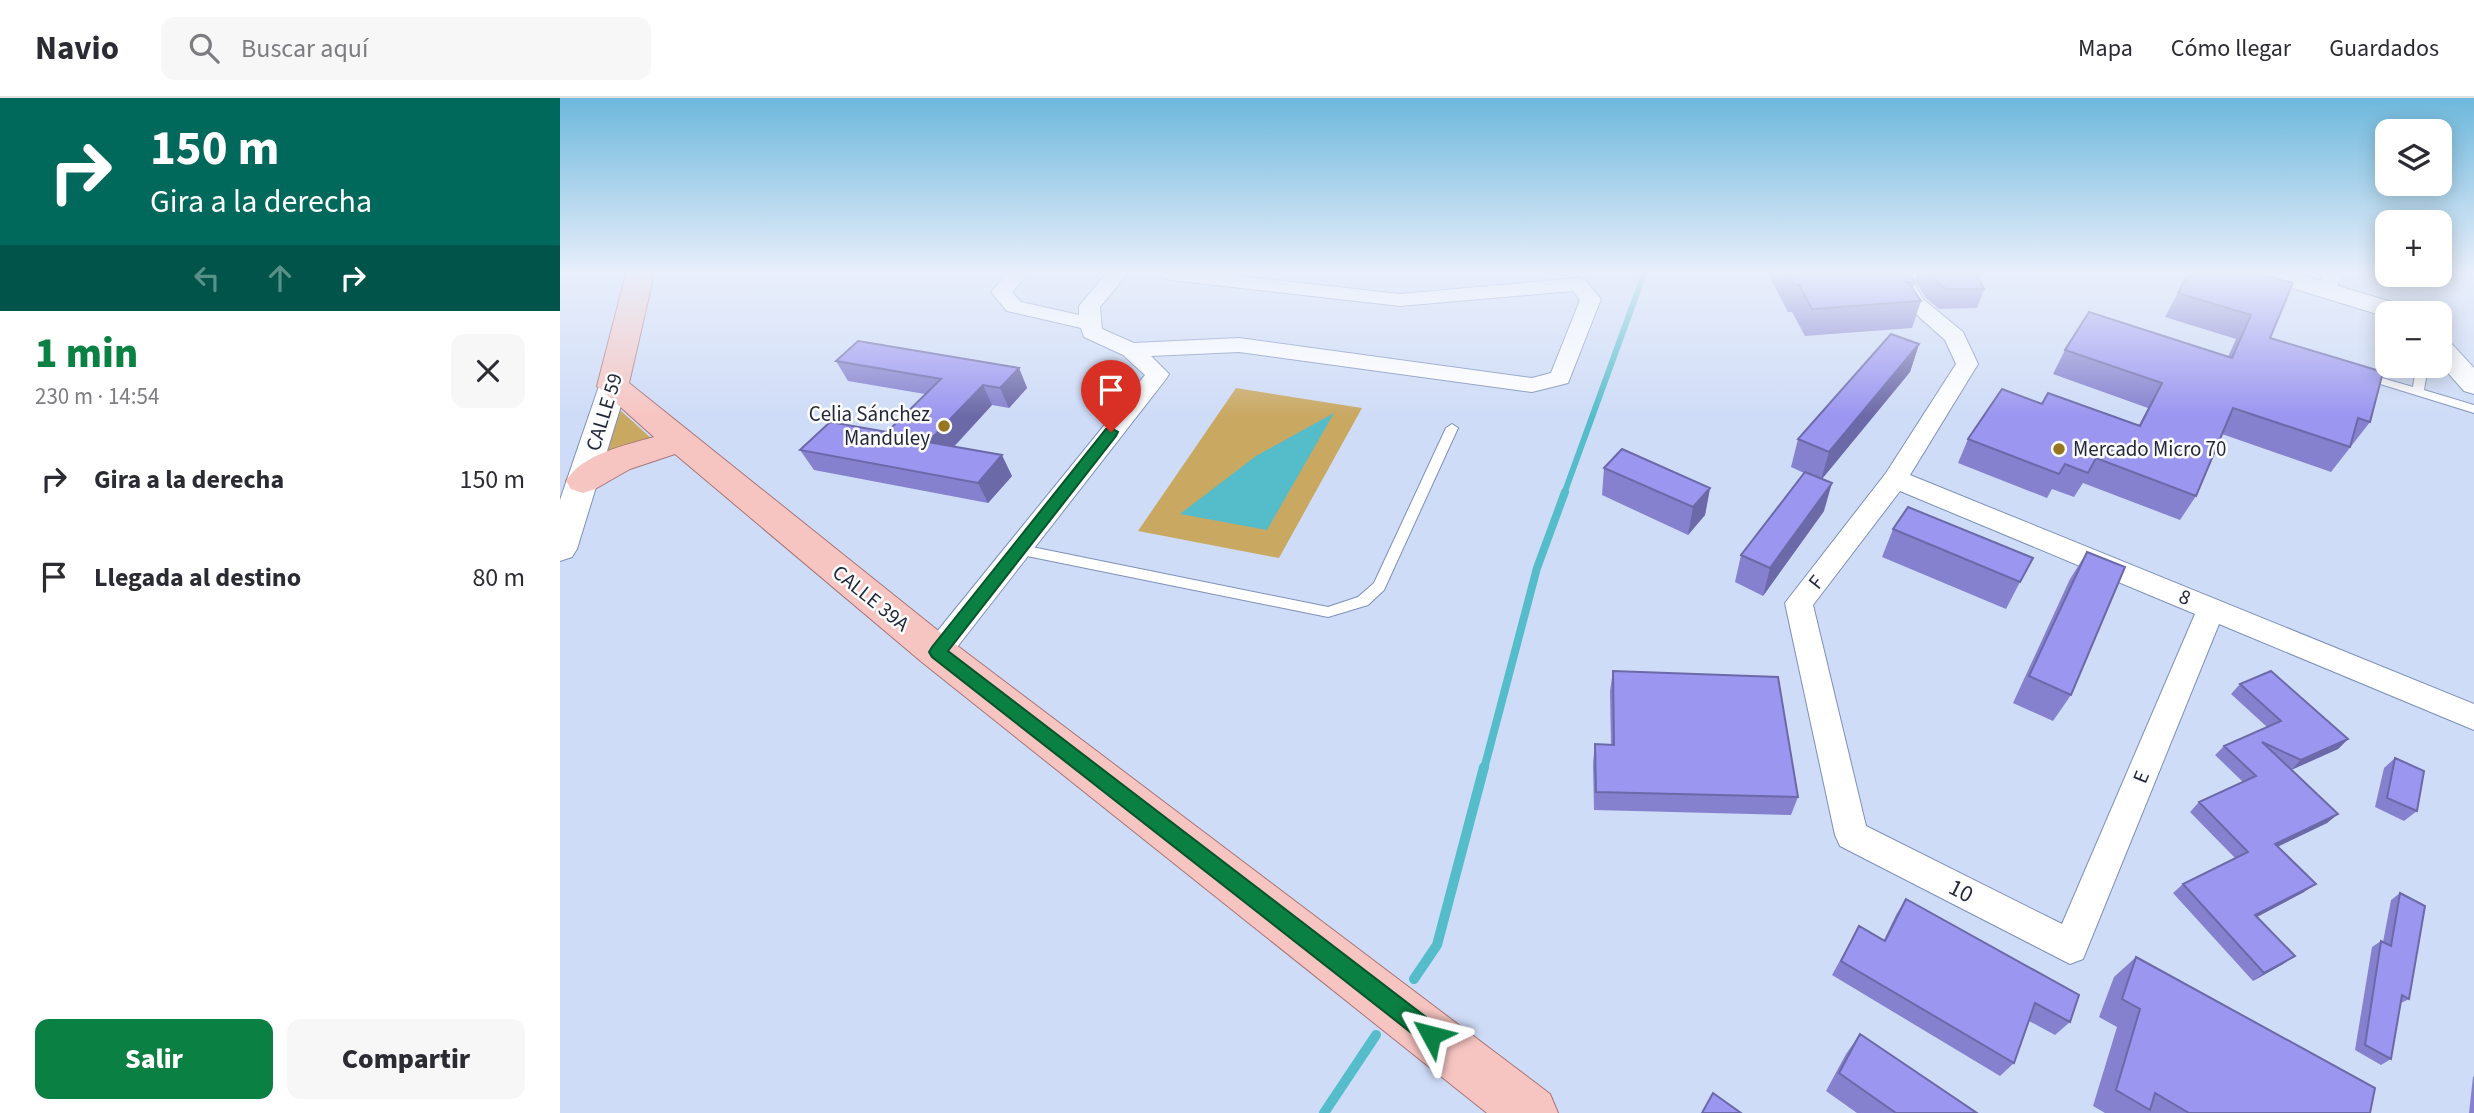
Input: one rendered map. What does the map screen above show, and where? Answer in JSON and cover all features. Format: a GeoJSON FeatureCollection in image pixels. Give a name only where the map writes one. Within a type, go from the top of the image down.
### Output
{"type":"FeatureCollection","features":[{"type":"Feature","properties":{"kind":"main road","name":"CALLE 59"},"geometry":{"type":"LineString","coordinates":[[613,386],[629,321]]}},
{"type":"Feature","properties":{"kind":"main road","name":"CALLE 39A"},"geometry":{"type":"LineString","coordinates":[[613,386],[937,652],[1531,1113]]}},
{"type":"Feature","properties":{"kind":"main road"},"geometry":{"type":"LineString","coordinates":[[583,481],[609,463],[631,453],[682,442]]}},
{"type":"Feature","properties":{"kind":"street"},"geometry":{"type":"LineString","coordinates":[[937,652],[1158,374],[1131,350],[1092,332],[1091,324],[1080,321]]}},
{"type":"Feature","properties":{"kind":"street"},"geometry":{"type":"LineString","coordinates":[[1131,350],[1239,345],[1532,385],[1560,378],[1582,321]]}},
{"type":"Feature","properties":{"kind":"street","name":"F"},"geometry":{"type":"LineString","coordinates":[[1852,835],[1799,603],[1895,479],[1967,364],[1955,337],[1937,321]]}},
{"type":"Feature","properties":{"kind":"street"},"geometry":{"type":"LineString","coordinates":[[2452,361],[2474,384]]}},
{"type":"Feature","properties":{"kind":"street","name":"CALLE 59"},"geometry":{"type":"LineString","coordinates":[[560,549],[613,386]]}},
{"type":"Feature","properties":{"kind":"street","name":"8"},"geometry":{"type":"LineString","coordinates":[[1895,479],[2212,607],[2474,717]]}},
{"type":"Feature","properties":{"kind":"street","name":"E"},"geometry":{"type":"LineString","coordinates":[[2070,947],[2212,607]]}},
{"type":"Feature","properties":{"kind":"street","name":"10"},"geometry":{"type":"LineString","coordinates":[[1852,835],[2070,947]]}},
{"type":"Feature","properties":{"kind":"lane"},"geometry":{"type":"LineString","coordinates":[[2353,373],[2474,409]]}},
{"type":"Feature","properties":{"kind":"lane"},"geometry":{"type":"LineString","coordinates":[[2418,392],[2420,378]]}},
{"type":"Feature","properties":{"kind":"lane"},"geometry":{"type":"LineString","coordinates":[[1017,549],[1328,612],[1363,601],[1379,586],[1452,428]]}},
{"type":"Feature","properties":{"kind":"shaded area"},"geometry":{"type":"Polygon","coordinates":[[[1236,388],[1362,408],[1279,558],[1138,531],[1236,388]]]}},
{"type":"Feature","properties":{"kind":"shaded area"},"geometry":{"type":"Polygon","coordinates":[[[620,410],[652,439],[605,455],[620,410]]]}},
{"type":"Feature","properties":{"kind":"shaded area"},"geometry":{"type":"Polygon","coordinates":[[[1334,413],[1267,530],[1180,514],[1256,456],[1334,413]]]}},
{"type":"Feature","properties":{"kind":"building"},"geometry":{"type":"Polygon","coordinates":[[[2083,321],[2118,321],[2232,358],[2248,321],[2277,321],[2270,338],[2375,370],[2375,378],[2381,378],[2370,422],[2358,418],[2350,447],[2233,408],[2196,496],[2096,458],[2088,473],[2065,464],[2059,474],[1968,439],[2002,389],[2042,404],[2048,393],[2140,426],[2162,383],[2065,350],[2083,321]]]}},
{"type":"Feature","properties":{"kind":"building"},"geometry":{"type":"Polygon","coordinates":[[[1891,334],[1919,344],[1829,452],[1798,439],[1891,334]]]}},
{"type":"Feature","properties":{"kind":"building"},"geometry":{"type":"Polygon","coordinates":[[[858,341],[1019,368],[1000,388],[983,385],[928,442],[1002,455],[978,483],[800,450],[830,422],[887,432],[941,379],[836,361],[858,341]]]}},
{"type":"Feature","properties":{"kind":"building"},"geometry":{"type":"Polygon","coordinates":[[[1622,449],[1710,488],[1693,507],[1604,468],[1622,449]]]}},
{"type":"Feature","properties":{"kind":"building"},"geometry":{"type":"Polygon","coordinates":[[[1805,472],[1832,483],[1770,568],[1741,555],[1805,472]]]}},
{"type":"Feature","properties":{"kind":"building"},"geometry":{"type":"Polygon","coordinates":[[[1908,507],[2033,558],[2020,582],[1893,529],[1908,507]]]}},
{"type":"Feature","properties":{"kind":"building"},"geometry":{"type":"Polygon","coordinates":[[[2087,552],[2125,567],[2071,695],[2029,676],[2087,552]]]}},
{"type":"Feature","properties":{"kind":"building"},"geometry":{"type":"Polygon","coordinates":[[[1613,671],[1778,677],[1798,797],[1596,792],[1595,744],[1614,745],[1613,671]]]}},
{"type":"Feature","properties":{"kind":"building"},"geometry":{"type":"Polygon","coordinates":[[[2271,671],[2348,739],[2301,760],[2262,742],[2338,814],[2275,844],[2316,884],[2255,915],[2295,956],[2264,973],[2183,884],[2248,852],[2199,802],[2256,776],[2224,746],[2281,721],[2240,684],[2271,671]]]}},
{"type":"Feature","properties":{"kind":"building"},"geometry":{"type":"Polygon","coordinates":[[[2395,758],[2424,771],[2417,811],[2387,798],[2395,758]]]}},
{"type":"Feature","properties":{"kind":"building"},"geometry":{"type":"Polygon","coordinates":[[[2400,893],[2425,906],[2409,999],[2402,995],[2391,1059],[2365,1045],[2381,941],[2391,946],[2400,893]]]}},
{"type":"Feature","properties":{"kind":"building"},"geometry":{"type":"Polygon","coordinates":[[[1906,899],[2079,995],[2070,1022],[2035,1003],[2014,1063],[1841,961],[1859,926],[1885,941],[1906,899]]]}},
{"type":"Feature","properties":{"kind":"building"},"geometry":{"type":"Polygon","coordinates":[[[2136,957],[2375,1088],[2370,1113],[2189,1113],[2155,1093],[2150,1110],[2116,1090],[2140,1009],[2122,999],[2136,957]]]}},
{"type":"Feature","properties":{"kind":"building"},"geometry":{"type":"Polygon","coordinates":[[[1860,1034],[1977,1113],[1896,1113],[1839,1073],[1860,1034]]]}},
{"type":"Feature","properties":{"kind":"building"},"geometry":{"type":"Polygon","coordinates":[[[1713,1093],[1741,1113],[1702,1113],[1713,1093]]]}},
{"type":"Feature","properties":{"kind":"waterway"},"geometry":{"type":"LineString","coordinates":[[1564,494],[1627,321]]}},
{"type":"Feature","properties":{"kind":"waterway"},"geometry":{"type":"LineString","coordinates":[[1484,769],[1537,568],[1565,492]]}},
{"type":"Feature","properties":{"kind":"waterway"},"geometry":{"type":"LineString","coordinates":[[1414,979],[1437,945],[1484,767]]}},
{"type":"Feature","properties":{"kind":"waterway"},"geometry":{"type":"LineString","coordinates":[[1324,1113],[1376,1035]]}},
{"type":"Feature","properties":{"kind":"place","name":"Celia Sánchez Manduley"},"geometry":{"type":"Point","coordinates":[944,426]}},
{"type":"Feature","properties":{"kind":"place","name":"Mercado Micro 70"},"geometry":{"type":"Point","coordinates":[2059,449]}},
{"type":"Feature","properties":{"kind":"route"},"geometry":{"type":"LineString","coordinates":[[1111,432],[937,652],[1431,1035]]}}]}
